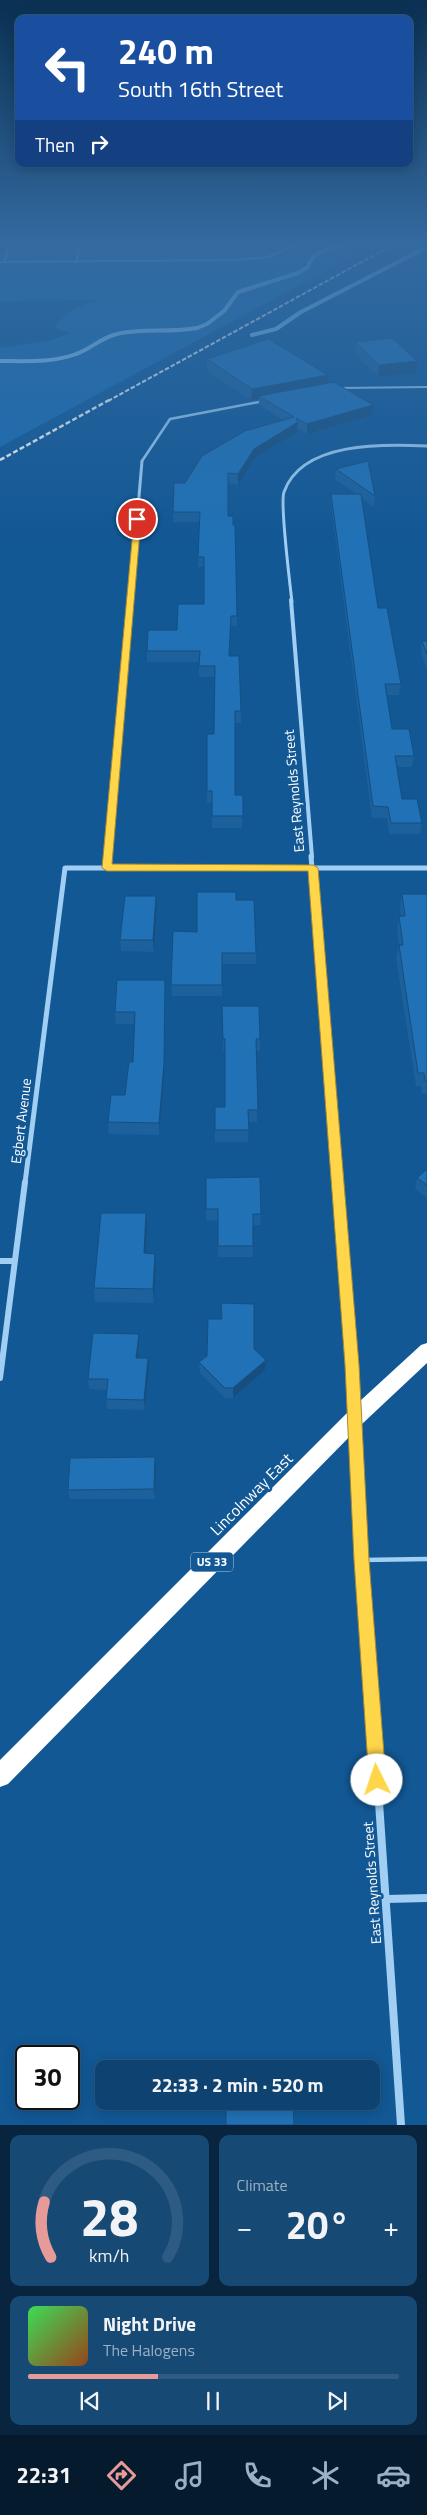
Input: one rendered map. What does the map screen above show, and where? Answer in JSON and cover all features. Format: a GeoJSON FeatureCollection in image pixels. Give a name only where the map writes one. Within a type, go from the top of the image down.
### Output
{"type":"FeatureCollection","features":[{"type":"Feature","properties":{"kind":"highway","name":"Lincolnway East"},"geometry":{"type":"LineString","coordinates":[[0,1776],[355,1418],[427,1351]]}},
{"type":"Feature","properties":{"kind":"street","name":"East Reynolds Street"},"geometry":{"type":"LineString","coordinates":[[401,2125],[362,1560],[355,1418],[283,493],[292,476],[313,460],[330,454],[367,447],[427,446]]}},
{"type":"Feature","properties":{"kind":"street"},"geometry":{"type":"LineString","coordinates":[[142,461],[107,868],[427,868]]}},
{"type":"Feature","properties":{"kind":"street","name":"Egbert Avenue"},"geometry":{"type":"LineString","coordinates":[[0,1378],[65,868],[107,868]]}},
{"type":"Feature","properties":{"kind":"street"},"geometry":{"type":"LineString","coordinates":[[0,1261],[14,1261]]}},
{"type":"Feature","properties":{"kind":"street"},"geometry":{"type":"LineString","coordinates":[[386,1899],[427,1898]]}},
{"type":"Feature","properties":{"kind":"lane"},"geometry":{"type":"LineString","coordinates":[[336,388],[427,387]]}},
{"type":"Feature","properties":{"kind":"lane"},"geometry":{"type":"LineString","coordinates":[[142,461],[170,418],[267,400]]}},
{"type":"Feature","properties":{"kind":"lane"},"geometry":{"type":"LineString","coordinates":[[362,1560],[427,1559]]}},
{"type":"Feature","properties":{"kind":"shaded area"},"geometry":{"type":"Polygon","coordinates":[[[47,341],[196,341],[0,447],[0,348],[47,341]]]}},
{"type":"Feature","properties":{"kind":"building"},"geometry":{"type":"Polygon","coordinates":[[[261,341],[272,341],[328,375],[252,389],[207,359],[261,341]]]}},
{"type":"Feature","properties":{"kind":"building"},"geometry":{"type":"Polygon","coordinates":[[[395,341],[417,361],[379,365],[356,342],[395,341]]]}},
{"type":"Feature","properties":{"kind":"building"},"geometry":{"type":"Polygon","coordinates":[[[334,382],[373,405],[307,424],[296,418],[298,422],[254,449],[238,474],[228,473],[228,516],[233,516],[233,525],[235,525],[237,616],[231,616],[229,656],[239,656],[241,711],[235,711],[235,795],[243,795],[243,816],[212,816],[212,791],[207,791],[207,734],[214,734],[215,666],[199,666],[200,651],[147,651],[148,630],[177,630],[178,604],[204,604],[204,557],[198,557],[200,512],[173,512],[174,483],[185,483],[202,456],[245,431],[294,417],[259,396],[334,382]]]}},
{"type":"Feature","properties":{"kind":"building"},"geometry":{"type":"Polygon","coordinates":[[[368,461],[375,496],[336,469],[368,461]]]}},
{"type":"Feature","properties":{"kind":"building"},"geometry":{"type":"Polygon","coordinates":[[[331,494],[361,494],[378,608],[387,608],[401,684],[385,684],[392,729],[409,729],[414,756],[395,756],[402,799],[417,799],[422,823],[391,823],[388,807],[373,806],[331,494]]]}},
{"type":"Feature","properties":{"kind":"building"},"geometry":{"type":"Polygon","coordinates":[[[422,641],[427,641],[427,655],[422,641]]]}},
{"type":"Feature","properties":{"kind":"building"},"geometry":{"type":"Polygon","coordinates":[[[197,892],[236,892],[236,900],[254,900],[256,953],[222,953],[222,985],[171,985],[173,931],[197,932],[197,892]]]}},
{"type":"Feature","properties":{"kind":"building"},"geometry":{"type":"Polygon","coordinates":[[[402,894],[427,894],[427,1081],[425,1081],[424,1073],[418,1073],[399,945],[403,945],[399,916],[405,916],[402,894]]]}},
{"type":"Feature","properties":{"kind":"building"},"geometry":{"type":"Polygon","coordinates":[[[125,896],[156,896],[153,940],[120,940],[125,896]]]}},
{"type":"Feature","properties":{"kind":"building"},"geometry":{"type":"Polygon","coordinates":[[[117,980],[165,980],[164,1063],[159,1123],[108,1122],[111,1095],[125,1095],[129,1062],[133,1062],[135,1012],[115,1012],[117,980]]]}},
{"type":"Feature","properties":{"kind":"building"},"geometry":{"type":"Polygon","coordinates":[[[222,1006],[259,1006],[260,1039],[256,1039],[258,1110],[248,1110],[249,1130],[215,1130],[215,1107],[225,1107],[225,1039],[223,1039],[222,1006]]]}},
{"type":"Feature","properties":{"kind":"building"},"geometry":{"type":"Polygon","coordinates":[[[427,1169],[427,1185],[417,1178],[427,1169]]]}},
{"type":"Feature","properties":{"kind":"building"},"geometry":{"type":"Polygon","coordinates":[[[260,1177],[261,1214],[253,1214],[253,1246],[218,1246],[218,1209],[206,1209],[206,1178],[260,1177]]]}},
{"type":"Feature","properties":{"kind":"building"},"geometry":{"type":"Polygon","coordinates":[[[101,1213],[146,1213],[144,1253],[155,1254],[153,1289],[94,1288],[101,1213]]]}},
{"type":"Feature","properties":{"kind":"building"},"geometry":{"type":"Polygon","coordinates":[[[221,1303],[254,1304],[254,1349],[266,1360],[233,1388],[225,1388],[199,1362],[207,1356],[208,1319],[222,1319],[221,1303]]]}},
{"type":"Feature","properties":{"kind":"building"},"geometry":{"type":"Polygon","coordinates":[[[93,1333],[139,1334],[136,1358],[148,1358],[144,1400],[106,1399],[108,1379],[88,1379],[93,1333]]]}},
{"type":"Feature","properties":{"kind":"building"},"geometry":{"type":"Polygon","coordinates":[[[155,1457],[154,1489],[68,1490],[70,1458],[155,1457]]]}},
{"type":"Feature","properties":{"kind":"building"},"geometry":{"type":"Polygon","coordinates":[[[226,2110],[293,2110],[294,2125],[226,2125],[226,2110]]]}},
{"type":"Feature","properties":{"kind":"waterway"},"geometry":{"type":"LineString","coordinates":[[0,361],[58,359],[81,352],[99,341]]}},
{"type":"Feature","properties":{"kind":"railway"},"geometry":{"type":"LineString","coordinates":[[108,401],[217,341]]}},
{"type":"Feature","properties":{"kind":"railway"},"geometry":{"type":"LineString","coordinates":[[0,460],[111,399]]}},
{"type":"Feature","properties":{"kind":"route"},"geometry":{"type":"LineString","coordinates":[[137,519],[107,868],[313,868],[352,1365],[362,1560],[377,1780]]}}]}
